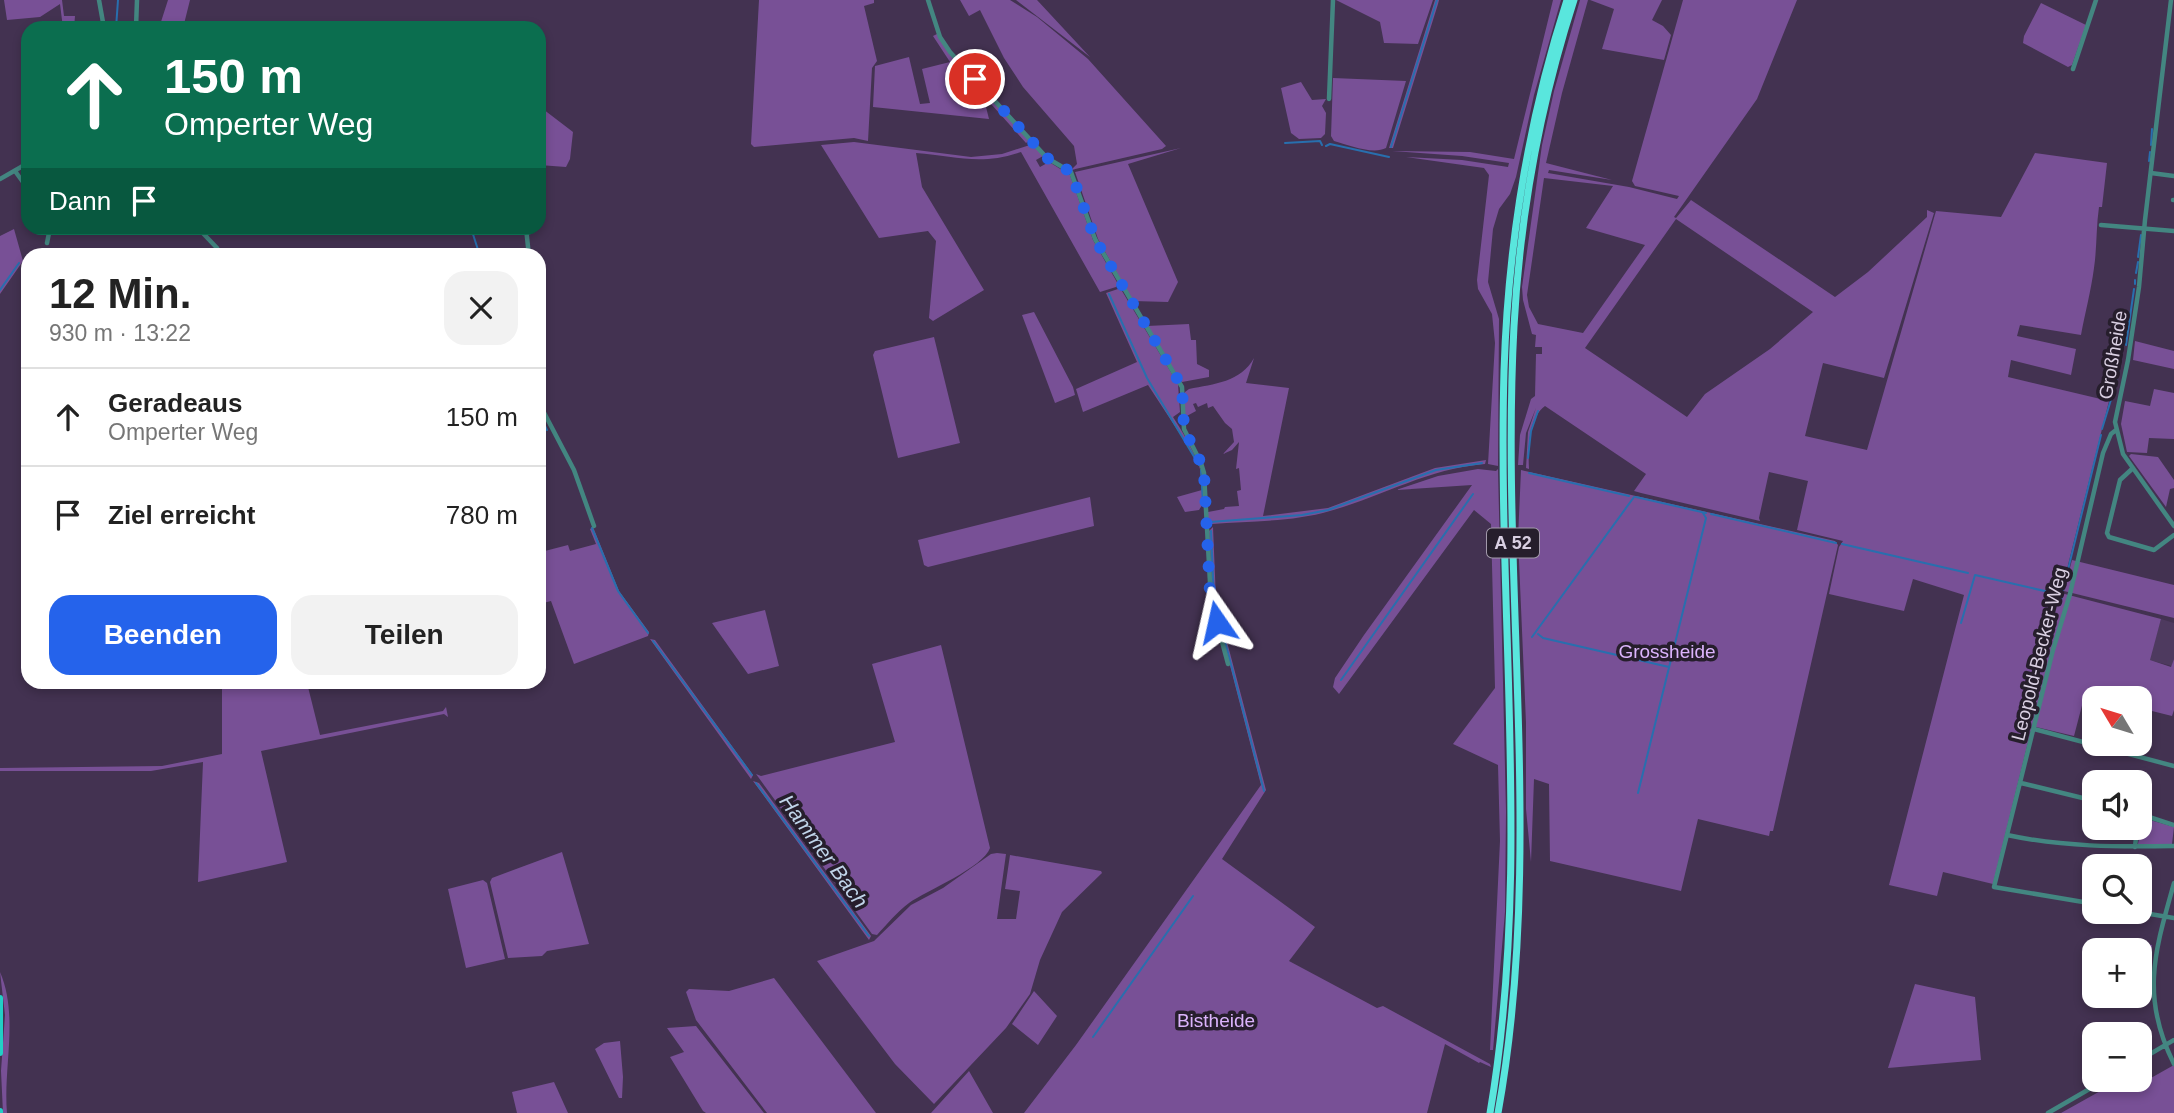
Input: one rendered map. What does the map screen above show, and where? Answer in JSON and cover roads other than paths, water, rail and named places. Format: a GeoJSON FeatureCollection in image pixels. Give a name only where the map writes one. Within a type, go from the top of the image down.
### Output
{"type":"FeatureCollection","features":[{"type":"Feature","properties":{"kind":"highway","name":"A 52"},"geometry":{"type":"LineString","coordinates":[[1490,1113],[1504,1011],[1511,887],[1512,773],[1504,436],[1506,327],[1513,250],[1524,176],[1541,94],[1567,0]]}},
{"type":"Feature","properties":{"kind":"highway","name":"A 52"},"geometry":{"type":"LineString","coordinates":[[1498,1113],[1512,1011],[1520,873],[1511,436],[1516,294],[1538,140],[1574,0]]}},
{"type":"Feature","properties":{"kind":"main road"},"geometry":{"type":"LineString","coordinates":[[0,998],[0,1053]]}},
{"type":"Feature","properties":{"kind":"street"},"geometry":{"type":"LineString","coordinates":[[99,0],[103,21]]}},
{"type":"Feature","properties":{"kind":"street"},"geometry":{"type":"LineString","coordinates":[[136,21],[137,0]]}},
{"type":"Feature","properties":{"kind":"street"},"geometry":{"type":"LineString","coordinates":[[928,0],[940,37],[950,52],[1047,158],[1071,172],[1095,239],[1182,387],[1184,429],[1201,463],[1211,601],[1228,664]]}},
{"type":"Feature","properties":{"kind":"street"},"geometry":{"type":"LineString","coordinates":[[1329,99],[1333,0]]}},
{"type":"Feature","properties":{"kind":"street"},"geometry":{"type":"LineString","coordinates":[[2073,69],[2096,0]]}},
{"type":"Feature","properties":{"kind":"street","name":"Großheide"},"geometry":{"type":"LineString","coordinates":[[2171,0],[2133,331],[2116,415],[2116,430],[2123,454],[2174,526]]}},
{"type":"Feature","properties":{"kind":"street"},"geometry":{"type":"LineString","coordinates":[[2164,55],[2174,57]]}},
{"type":"Feature","properties":{"kind":"street"},"geometry":{"type":"LineString","coordinates":[[0,179],[21,167]]}},
{"type":"Feature","properties":{"kind":"street"},"geometry":{"type":"LineString","coordinates":[[15,171],[21,179]]}},
{"type":"Feature","properties":{"kind":"street"},"geometry":{"type":"LineString","coordinates":[[2150,173],[2174,176]]}},
{"type":"Feature","properties":{"kind":"street"},"geometry":{"type":"LineString","coordinates":[[2101,225],[2174,231]]}},
{"type":"Feature","properties":{"kind":"street"},"geometry":{"type":"LineString","coordinates":[[47,243],[49,235]]}},
{"type":"Feature","properties":{"kind":"street"},"geometry":{"type":"LineString","coordinates":[[205,235],[217,247]]}},
{"type":"Feature","properties":{"kind":"street"},"geometry":{"type":"LineString","coordinates":[[546,416],[574,470],[594,526]]}},
{"type":"Feature","properties":{"kind":"street","name":"Leopold-Becker-Weg"},"geometry":{"type":"LineString","coordinates":[[2082,902],[1994,887],[2053,650],[2070,594],[2103,453],[2111,434],[2116,430]]}},
{"type":"Feature","properties":{"kind":"street"},"geometry":{"type":"LineString","coordinates":[[2133,468],[2120,481],[2106,533],[2109,537],[2154,550],[2174,535]]}},
{"type":"Feature","properties":{"kind":"street"},"geometry":{"type":"LineString","coordinates":[[2034,729],[2174,766]]}},
{"type":"Feature","properties":{"kind":"street"},"geometry":{"type":"LineString","coordinates":[[2021,783],[2082,798]]}},
{"type":"Feature","properties":{"kind":"street"},"geometry":{"type":"LineString","coordinates":[[2152,818],[2174,825]]}},
{"type":"Feature","properties":{"kind":"street"},"geometry":{"type":"LineString","coordinates":[[2007,835],[2066,845],[2174,846]]}},
{"type":"Feature","properties":{"kind":"street"},"geometry":{"type":"LineString","coordinates":[[2135,846],[2136,840]]}},
{"type":"Feature","properties":{"kind":"street"},"geometry":{"type":"LineString","coordinates":[[2174,883],[2154,966],[2153,988],[2154,1008],[2165,1045],[2174,1063]]}},
{"type":"Feature","properties":{"kind":"street"},"geometry":{"type":"LineString","coordinates":[[2152,914],[2174,918]]}},
{"type":"Feature","properties":{"kind":"street"},"geometry":{"type":"LineString","coordinates":[[2152,1053],[2174,1040]]}},
{"type":"Feature","properties":{"kind":"street"},"geometry":{"type":"LineString","coordinates":[[2048,1113],[2084,1092]]}},
{"type":"Feature","properties":{"kind":"waterway","name":"Hammer Bach"},"geometry":{"type":"LineString","coordinates":[[116,21],[118,0]]}},
{"type":"Feature","properties":{"kind":"waterway"},"geometry":{"type":"LineString","coordinates":[[1391,147],[1437,0]]}},
{"type":"Feature","properties":{"kind":"waterway"},"geometry":{"type":"LineString","coordinates":[[2151,145],[2152,129]]}},
{"type":"Feature","properties":{"kind":"waterway"},"geometry":{"type":"LineString","coordinates":[[1285,143],[1320,141],[1322,145]]}},
{"type":"Feature","properties":{"kind":"waterway"},"geometry":{"type":"LineString","coordinates":[[1326,146],[1330,144],[1389,157]]}},
{"type":"Feature","properties":{"kind":"waterway"},"geometry":{"type":"LineString","coordinates":[[2149,161],[2150,152]]}},
{"type":"Feature","properties":{"kind":"waterway","name":"Hammer Bach"},"geometry":{"type":"LineString","coordinates":[[473,235],[477,248]]}},
{"type":"Feature","properties":{"kind":"waterway"},"geometry":{"type":"LineString","coordinates":[[2138,257],[2141,235]]}},
{"type":"Feature","properties":{"kind":"waterway"},"geometry":{"type":"LineString","coordinates":[[2136,273],[2138,262]]}},
{"type":"Feature","properties":{"kind":"waterway"},"geometry":{"type":"LineString","coordinates":[[0,290],[19,263]]}},
{"type":"Feature","properties":{"kind":"waterway"},"geometry":{"type":"LineString","coordinates":[[2126,345],[2134,289]]}},
{"type":"Feature","properties":{"kind":"waterway"},"geometry":{"type":"LineString","coordinates":[[1109,294],[1147,378],[1199,465]]}},
{"type":"Feature","properties":{"kind":"waterway"},"geometry":{"type":"LineString","coordinates":[[2114,388],[2120,365]]}},
{"type":"Feature","properties":{"kind":"waterway"},"geometry":{"type":"LineString","coordinates":[[2102,429],[2113,393]]}},
{"type":"Feature","properties":{"kind":"waterway"},"geometry":{"type":"LineString","coordinates":[[1528,458],[1531,431],[1538,411]]}},
{"type":"Feature","properties":{"kind":"waterway"},"geometry":{"type":"LineString","coordinates":[[2063,590],[2101,435]]}},
{"type":"Feature","properties":{"kind":"waterway"},"geometry":{"type":"LineString","coordinates":[[1210,522],[1302,515],[1328,510],[1436,470],[1482,463]]}},
{"type":"Feature","properties":{"kind":"waterway"},"geometry":{"type":"LineString","coordinates":[[1201,470],[1203,504]]}},
{"type":"Feature","properties":{"kind":"waterway"},"geometry":{"type":"LineString","coordinates":[[1529,473],[1629,496]]}},
{"type":"Feature","properties":{"kind":"waterway"},"geometry":{"type":"LineString","coordinates":[[1341,680],[1473,494]]}},
{"type":"Feature","properties":{"kind":"waterway"},"geometry":{"type":"LineString","coordinates":[[1532,637],[1634,497]]}},
{"type":"Feature","properties":{"kind":"waterway"},"geometry":{"type":"LineString","coordinates":[[1636,497],[1706,513]]}},
{"type":"Feature","properties":{"kind":"waterway"},"geometry":{"type":"LineString","coordinates":[[1638,793],[1706,518],[1703,513]]}},
{"type":"Feature","properties":{"kind":"waterway"},"geometry":{"type":"LineString","coordinates":[[1711,514],[1836,543]]}},
{"type":"Feature","properties":{"kind":"waterway","name":"Hammer Bach"},"geometry":{"type":"LineString","coordinates":[[592,528],[618,591],[648,633]]}},
{"type":"Feature","properties":{"kind":"waterway"},"geometry":{"type":"LineString","coordinates":[[1211,531],[1214,599],[1264,791]]}},
{"type":"Feature","properties":{"kind":"waterway"},"geometry":{"type":"LineString","coordinates":[[1842,544],[1968,573]]}},
{"type":"Feature","properties":{"kind":"waterway"},"geometry":{"type":"LineString","coordinates":[[1961,623],[1975,575],[2062,595],[2060,605]]}},
{"type":"Feature","properties":{"kind":"waterway"},"geometry":{"type":"LineString","coordinates":[[1538,634],[1543,638],[1669,667]]}},
{"type":"Feature","properties":{"kind":"waterway","name":"Hammer Bach"},"geometry":{"type":"LineString","coordinates":[[653,641],[752,775]]}},
{"type":"Feature","properties":{"kind":"waterway","name":"Hammer Bach"},"geometry":{"type":"LineString","coordinates":[[756,783],[869,936]]}},
{"type":"Feature","properties":{"kind":"waterway"},"geometry":{"type":"LineString","coordinates":[[1093,1037],[1193,896]]}},
{"type":"Feature","properties":{"kind":"park label","name":"Grossheide"},"geometry":{"type":"Point","coordinates":[1667,651]}},
{"type":"Feature","properties":{"kind":"park label","name":"Bistheide"},"geometry":{"type":"Point","coordinates":[1216,1020]}}]}
